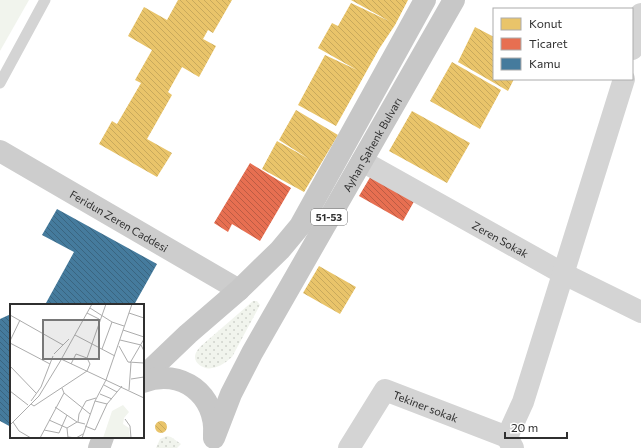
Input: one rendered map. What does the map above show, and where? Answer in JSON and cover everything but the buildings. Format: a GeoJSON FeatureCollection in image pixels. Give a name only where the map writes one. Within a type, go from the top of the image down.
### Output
{"type":"FeatureCollection","features":[{"type":"Feature","properties":{"kind":"main road","name":"Ayhan Şahenk Bulvarı"},"geometry":{"type":"LineString","coordinates":[[144,375],[188,334],[239,290],[280,250],[300,226],[425,0]]}},
{"type":"Feature","properties":{"kind":"main road","name":"Ayhan Şahenk Bulvarı"},"geometry":{"type":"LineString","coordinates":[[212,443],[231,394],[252,353],[454,0]]}},
{"type":"Feature","properties":{"kind":"main road"},"geometry":{"type":"LineString","coordinates":[[144,382],[161,377],[172,378],[183,381],[202,394],[213,414],[215,425],[212,443]]}},
{"type":"Feature","properties":{"kind":"main road"},"geometry":{"type":"LineString","coordinates":[[100,448],[103,438]]}},
{"type":"Feature","properties":{"kind":"main road"},"geometry":{"type":"LineString","coordinates":[[112,438],[115,448]]}},
{"type":"Feature","properties":{"kind":"street"},"geometry":{"type":"LineString","coordinates":[[633,45],[641,14]]}},
{"type":"Feature","properties":{"kind":"street"},"geometry":{"type":"LineString","coordinates":[[510,442],[562,273],[620,97],[624,80]]}},
{"type":"Feature","properties":{"kind":"street","name":"Feridun Zeren Caddesi"},"geometry":{"type":"LineString","coordinates":[[0,151],[239,290]]}},
{"type":"Feature","properties":{"kind":"street","name":"Zeren Sokak"},"geometry":{"type":"LineString","coordinates":[[362,161],[562,273],[641,312]]}},
{"type":"Feature","properties":{"kind":"street","name":"Tekiner sokak"},"geometry":{"type":"LineString","coordinates":[[349,448],[385,390],[510,442]]}},
{"type":"Feature","properties":{"kind":"lane"},"geometry":{"type":"LineString","coordinates":[[0,82],[45,0]]}},
{"type":"Feature","properties":{"kind":"shaded area"},"geometry":{"type":"Polygon","coordinates":[[[0,0],[29,0],[0,51],[0,0]]]}},
{"type":"Feature","properties":{"kind":"shaded area"},"geometry":{"type":"Polygon","coordinates":[[[253,301],[257,301],[260,305],[232,357],[223,364],[215,367],[207,368],[199,365],[195,360],[195,357],[199,348],[253,301]]]}},
{"type":"Feature","properties":{"kind":"shaded area"},"geometry":{"type":"Polygon","coordinates":[[[167,436],[181,444],[177,448],[156,448],[160,439],[167,436]]]}}]}
